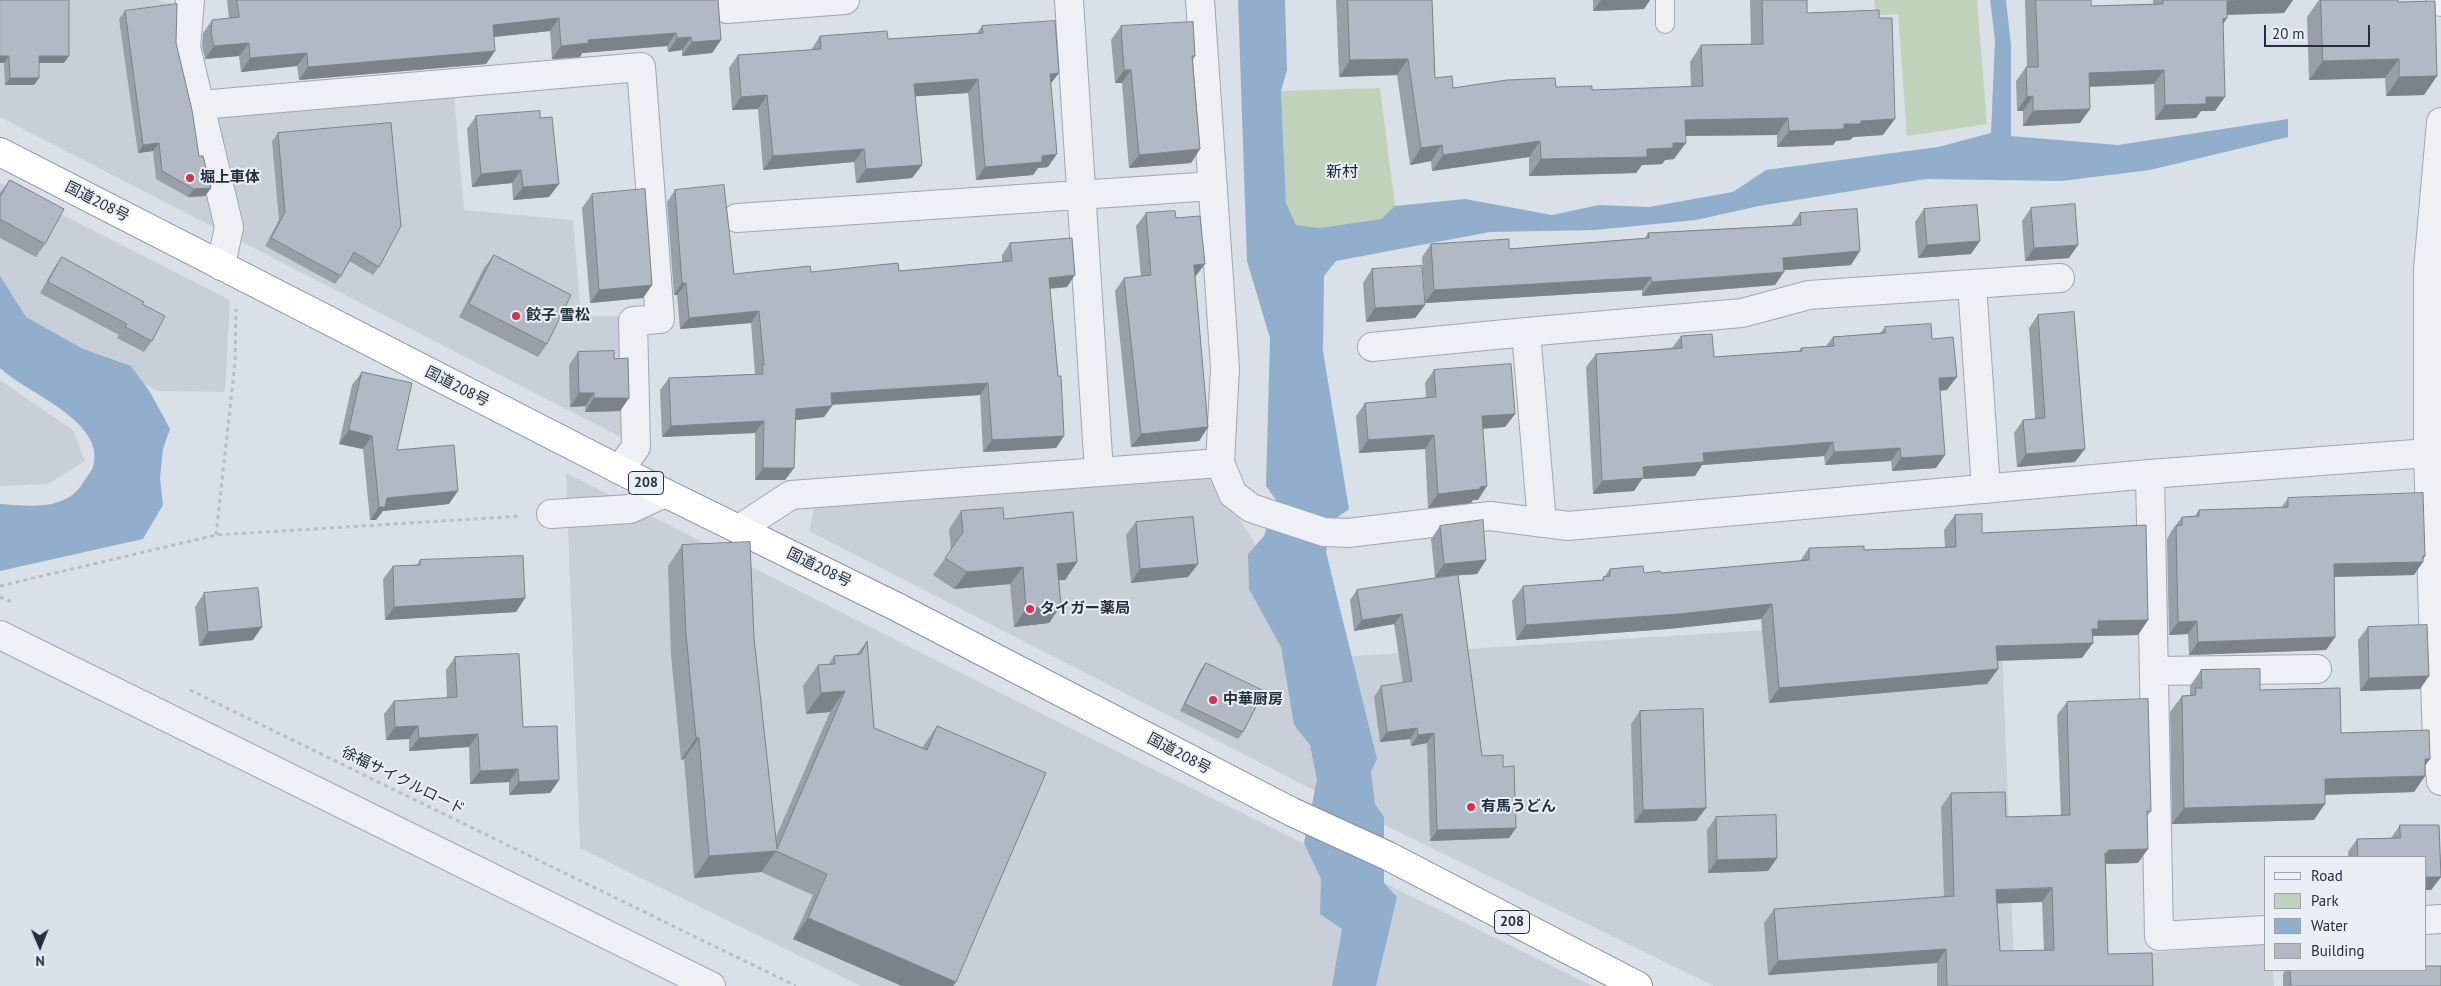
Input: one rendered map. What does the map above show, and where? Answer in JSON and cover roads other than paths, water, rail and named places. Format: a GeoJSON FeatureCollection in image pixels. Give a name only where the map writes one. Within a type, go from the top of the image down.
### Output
{"type":"FeatureCollection","features":[{"type":"Feature","properties":{"kind":"highway","name":"国道208号"},"geometry":{"type":"LineString","coordinates":[[0,152],[619,470],[898,607],[1292,812],[1388,856],[1638,986]]}},
{"type":"Feature","properties":{"kind":"street"},"geometry":{"type":"LineString","coordinates":[[190,0],[186,47],[229,227],[221,266]]}},
{"type":"Feature","properties":{"kind":"street"},"geometry":{"type":"LineString","coordinates":[[727,9],[844,0]]}},
{"type":"Feature","properties":{"kind":"street"},"geometry":{"type":"LineString","coordinates":[[1069,0],[1099,472]]}},
{"type":"Feature","properties":{"kind":"street"},"geometry":{"type":"LineString","coordinates":[[1200,0],[1225,368],[1220,463],[1233,494],[1251,508],[1324,532],[1348,533],[1490,516],[1568,526],[2150,474],[2428,453]]}},
{"type":"Feature","properties":{"kind":"street"},"geometry":{"type":"LineString","coordinates":[[200,105],[641,67],[660,319],[633,321],[636,447],[619,470]]}},
{"type":"Feature","properties":{"kind":"street"},"geometry":{"type":"LineString","coordinates":[[2441,122],[2428,269],[2435,384],[2428,453],[2437,581],[2437,744],[2441,781]]}},
{"type":"Feature","properties":{"kind":"street"},"geometry":{"type":"LineString","coordinates":[[737,218],[1213,186]]}},
{"type":"Feature","properties":{"kind":"street"},"geometry":{"type":"LineString","coordinates":[[1372,347],[1742,313],[1809,295],[2060,278]]}},
{"type":"Feature","properties":{"kind":"street"},"geometry":{"type":"LineString","coordinates":[[1972,284],[1986,490]]}},
{"type":"Feature","properties":{"kind":"street"},"geometry":{"type":"LineString","coordinates":[[1526,332],[1542,523]]}},
{"type":"Feature","properties":{"kind":"street"},"geometry":{"type":"LineString","coordinates":[[739,529],[791,495],[1220,463]]}},
{"type":"Feature","properties":{"kind":"street"},"geometry":{"type":"LineString","coordinates":[[2150,474],[2159,936],[2264,930]]}},
{"type":"Feature","properties":{"kind":"street"},"geometry":{"type":"LineString","coordinates":[[551,514],[630,509],[665,493]]}},
{"type":"Feature","properties":{"kind":"street"},"geometry":{"type":"LineString","coordinates":[[0,635],[711,986]]}},
{"type":"Feature","properties":{"kind":"street"},"geometry":{"type":"LineString","coordinates":[[2154,671],[2317,670]]}},
{"type":"Feature","properties":{"kind":"street"},"geometry":{"type":"LineString","coordinates":[[2426,920],[2441,919]]}},
{"type":"Feature","properties":{"kind":"lane"},"geometry":{"type":"LineString","coordinates":[[1665,0],[1665,24]]}},
{"type":"Feature","properties":{"kind":"water"},"geometry":{"type":"Polygon","coordinates":[[[1238,0],[1285,0],[1287,70],[1281,91],[1286,203],[1296,225],[1319,228],[1381,219],[1395,206],[1465,199],[1552,215],[1599,205],[1649,207],[1733,192],[1766,170],[1938,147],[1991,133],[1995,40],[1990,0],[2006,0],[2011,45],[2011,136],[2118,145],[2288,119],[2288,137],[2150,170],[2062,181],[1926,179],[1759,206],[1696,220],[1595,230],[1490,232],[1336,261],[1324,276],[1323,351],[1349,509],[1335,519],[1326,552],[1377,759],[1371,772],[1375,804],[1384,817],[1384,883],[1397,897],[1376,986],[1332,986],[1342,929],[1320,914],[1321,879],[1304,843],[1317,780],[1310,745],[1294,725],[1281,647],[1249,589],[1248,554],[1264,536],[1276,500],[1266,486],[1270,338],[1247,261],[1238,0]]]}},
{"type":"Feature","properties":{"kind":"water"},"geometry":{"type":"Polygon","coordinates":[[[0,276],[26,317],[83,349],[131,366],[150,392],[170,429],[163,449],[160,478],[163,505],[143,539],[0,571],[0,504],[35,506],[46,505],[67,498],[76,492],[91,471],[94,451],[88,436],[77,422],[0,368],[0,276]]]}},
{"type":"Feature","properties":{"kind":"place","name":"堀上車体"},"geometry":{"type":"Point","coordinates":[190,178]}},
{"type":"Feature","properties":{"kind":"place","name":"餃子 雪松"},"geometry":{"type":"Point","coordinates":[516,316]}},
{"type":"Feature","properties":{"kind":"place","name":"タイガー薬局"},"geometry":{"type":"Point","coordinates":[1030,609]}},
{"type":"Feature","properties":{"kind":"place","name":"中華厨房"},"geometry":{"type":"Point","coordinates":[1213,700]}},
{"type":"Feature","properties":{"kind":"place","name":"有馬うどん"},"geometry":{"type":"Point","coordinates":[1471,807]}},
{"type":"Feature","properties":{"kind":"district","name":"新村"},"geometry":{"type":"Point","coordinates":[1342,172]}}]}
